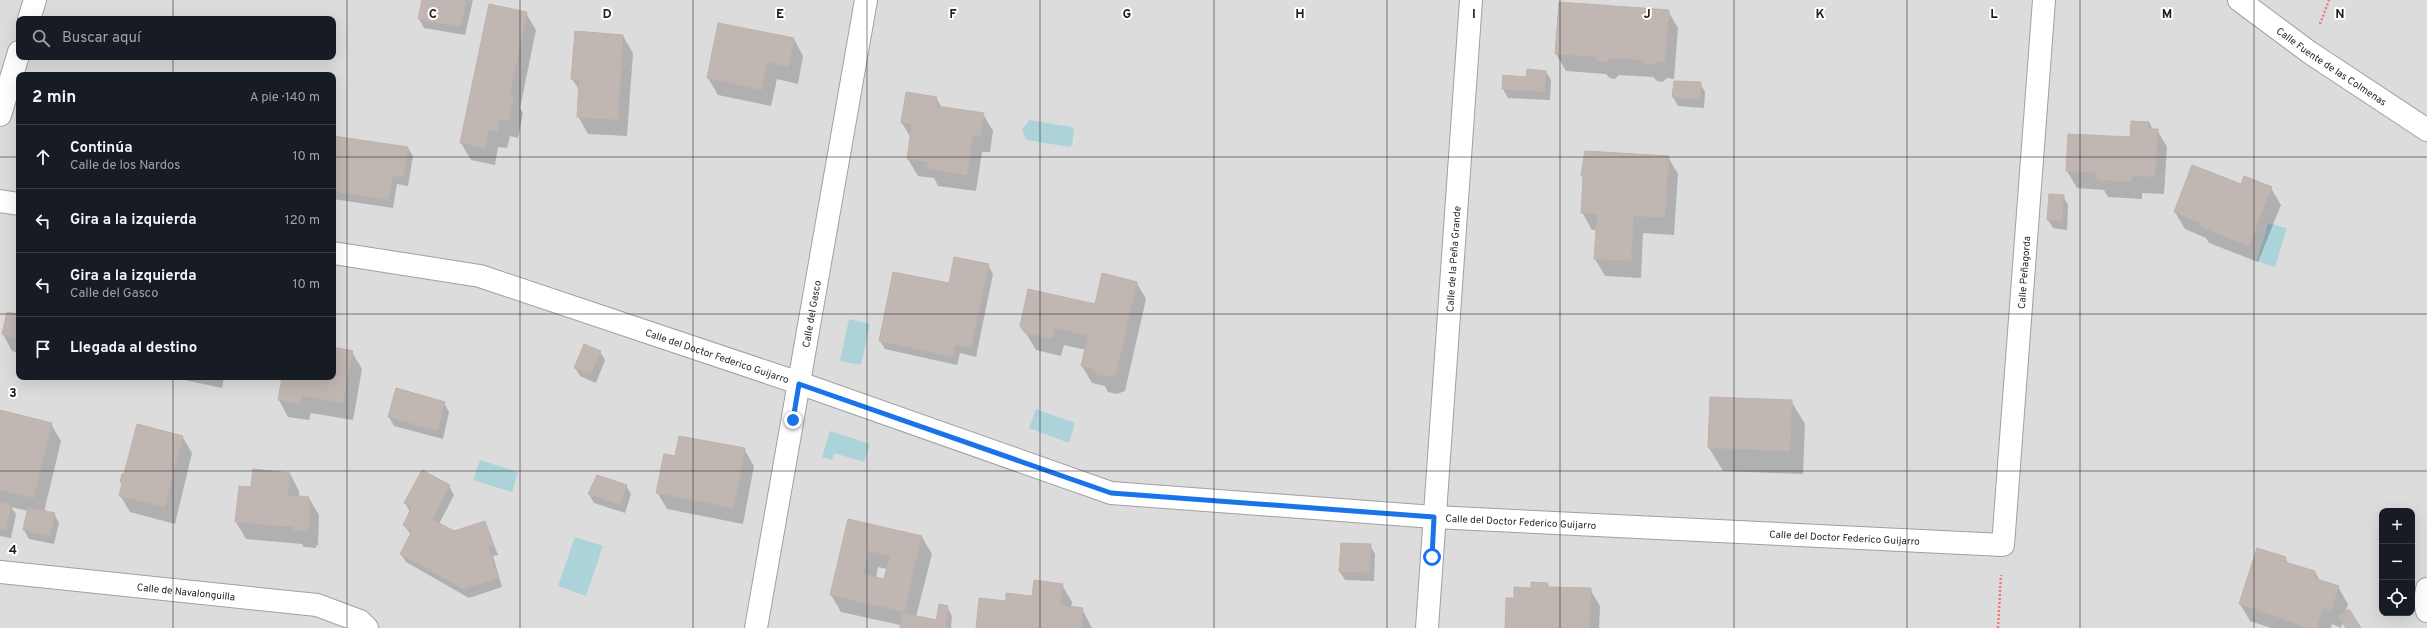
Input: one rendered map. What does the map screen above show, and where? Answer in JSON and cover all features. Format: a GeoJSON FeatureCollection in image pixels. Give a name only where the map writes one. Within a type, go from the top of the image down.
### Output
{"type":"FeatureCollection","features":[{"type":"Feature","properties":{"kind":"street"},"geometry":{"type":"LineString","coordinates":[[30,16],[35,0]]}},
{"type":"Feature","properties":{"kind":"street","name":"Calle del Gasco"},"geometry":{"type":"LineString","coordinates":[[756,628],[866,0]]}},
{"type":"Feature","properties":{"kind":"street","name":"Calle de la Peña Grande"},"geometry":{"type":"LineString","coordinates":[[1427,628],[1471,0]]}},
{"type":"Feature","properties":{"kind":"street","name":"Calle Peñagorda"},"geometry":{"type":"LineString","coordinates":[[2003,545],[2044,0]]}},
{"type":"Feature","properties":{"kind":"street","name":"Calle Fuente de las Colmenas"},"geometry":{"type":"LineString","coordinates":[[2239,0],[2309,52],[2427,130]]}},
{"type":"Feature","properties":{"kind":"street"},"geometry":{"type":"LineString","coordinates":[[0,115],[17,60]]}},
{"type":"Feature","properties":{"kind":"street"},"geometry":{"type":"LineString","coordinates":[[0,201],[16,204]]}},
{"type":"Feature","properties":{"kind":"street","name":"Calle del Doctor Federico Guijarro"},"geometry":{"type":"LineString","coordinates":[[336,253],[480,276],[799,384],[1111,493],[1434,517],[2003,545]]}},
{"type":"Feature","properties":{"kind":"street","name":"Calle de Navalonguilla"},"geometry":{"type":"LineString","coordinates":[[0,572],[317,605],[360,621],[367,628]]}},
{"type":"Feature","properties":{"kind":"street"},"geometry":{"type":"LineString","coordinates":[[2427,589],[2425,601],[2427,610]]}},
{"type":"Feature","properties":{"kind":"path"},"geometry":{"type":"LineString","coordinates":[[1998,628],[2003,545]]}},
{"type":"Feature","properties":{"kind":"shaded area"},"geometry":{"type":"Polygon","coordinates":[[[0,0],[2427,0],[2427,628],[0,628],[0,0]]]}},
{"type":"Feature","properties":{"kind":"water"},"geometry":{"type":"Polygon","coordinates":[[[1029,120],[1072,127],[1074,129],[1072,145],[1069,147],[1027,140],[1022,130],[1029,120]]]}},
{"type":"Feature","properties":{"kind":"water"},"geometry":{"type":"Polygon","coordinates":[[[2268,223],[2287,228],[2275,267],[2257,261],[2268,223]]]}},
{"type":"Feature","properties":{"kind":"water"},"geometry":{"type":"Polygon","coordinates":[[[849,319],[870,324],[861,365],[840,361],[849,319]]]}},
{"type":"Feature","properties":{"kind":"water"},"geometry":{"type":"Polygon","coordinates":[[[1036,409],[1075,423],[1069,443],[1029,428],[1036,409]]]}},
{"type":"Feature","properties":{"kind":"water"},"geometry":{"type":"Polygon","coordinates":[[[830,431],[870,444],[864,462],[834,453],[832,460],[822,457],[830,431]]]}},
{"type":"Feature","properties":{"kind":"water"},"geometry":{"type":"Polygon","coordinates":[[[480,460],[518,472],[512,492],[473,480],[480,460]]]}},
{"type":"Feature","properties":{"kind":"water"},"geometry":{"type":"Polygon","coordinates":[[[575,537],[603,546],[586,596],[558,586],[575,537]]]}},
{"type":"Feature","properties":{"kind":"building"},"geometry":{"type":"Polygon","coordinates":[[[422,0],[466,0],[461,27],[418,19],[422,0]]]}},
{"type":"Feature","properties":{"kind":"building"},"geometry":{"type":"Polygon","coordinates":[[[1559,2],[1669,10],[1665,62],[1657,62],[1653,65],[1646,64],[1642,60],[1610,58],[1606,62],[1599,62],[1595,57],[1555,54],[1559,2]]]}},
{"type":"Feature","properties":{"kind":"building"},"geometry":{"type":"Polygon","coordinates":[[[489,4],[527,12],[510,94],[514,95],[509,121],[500,119],[498,132],[489,130],[485,148],[460,143],[489,4]]]}},
{"type":"Feature","properties":{"kind":"building"},"geometry":{"type":"Polygon","coordinates":[[[718,23],[794,38],[789,67],[767,62],[762,90],[707,78],[718,23]]]}},
{"type":"Feature","properties":{"kind":"building"},"geometry":{"type":"Polygon","coordinates":[[[575,31],[623,35],[618,120],[577,117],[579,80],[571,79],[575,31]]]}},
{"type":"Feature","properties":{"kind":"building"},"geometry":{"type":"Polygon","coordinates":[[[1527,69],[1546,71],[1545,92],[1502,89],[1503,75],[1526,77],[1527,69]]]}},
{"type":"Feature","properties":{"kind":"building"},"geometry":{"type":"Polygon","coordinates":[[[1674,81],[1701,82],[1700,99],[1672,97],[1674,81]]]}},
{"type":"Feature","properties":{"kind":"building"},"geometry":{"type":"Polygon","coordinates":[[[906,92],[937,97],[936,106],[984,113],[980,136],[973,135],[967,175],[927,169],[928,162],[907,159],[912,124],[901,123],[906,92]]]}},
{"type":"Feature","properties":{"kind":"building"},"geometry":{"type":"Polygon","coordinates":[[[2131,121],[2149,122],[2148,129],[2158,129],[2155,177],[2133,176],[2132,182],[2097,180],[2097,173],[2066,171],[2068,134],[2130,137],[2131,121]]]}},
{"type":"Feature","properties":{"kind":"building"},"geometry":{"type":"Polygon","coordinates":[[[336,136],[408,147],[403,177],[393,176],[389,200],[336,191],[336,136]]]}},
{"type":"Feature","properties":{"kind":"building"},"geometry":{"type":"Polygon","coordinates":[[[1585,151],[1669,156],[1665,218],[1634,216],[1631,261],[1594,259],[1597,214],[1581,213],[1583,178],[1581,175],[1585,151]]]}},
{"type":"Feature","properties":{"kind":"building"},"geometry":{"type":"Polygon","coordinates":[[[2192,165],[2241,184],[2244,176],[2272,187],[2249,246],[2198,226],[2200,223],[2174,212],[2192,165]]]}},
{"type":"Feature","properties":{"kind":"building"},"geometry":{"type":"Polygon","coordinates":[[[2049,194],[2064,195],[2062,221],[2047,220],[2049,194]]]}},
{"type":"Feature","properties":{"kind":"building"},"geometry":{"type":"Polygon","coordinates":[[[954,257],[989,264],[971,348],[955,345],[953,357],[879,341],[893,272],[949,283],[954,257]]]}},
{"type":"Feature","properties":{"kind":"building"},"geometry":{"type":"Polygon","coordinates":[[[1102,273],[1137,282],[1116,374],[1107,377],[1097,375],[1094,369],[1081,366],[1088,336],[1055,328],[1052,339],[1025,333],[1020,326],[1028,289],[1095,304],[1102,273]]]}},
{"type":"Feature","properties":{"kind":"building"},"geometry":{"type":"Polygon","coordinates":[[[7,312],[16,314],[16,338],[2,334],[7,312]]]}},
{"type":"Feature","properties":{"kind":"building"},"geometry":{"type":"Polygon","coordinates":[[[584,344],[601,351],[591,374],[574,368],[584,344]]]}},
{"type":"Feature","properties":{"kind":"building"},"geometry":{"type":"Polygon","coordinates":[[[336,348],[353,351],[343,403],[302,396],[300,404],[278,400],[281,380],[336,380],[336,348]]]}},
{"type":"Feature","properties":{"kind":"building"},"geometry":{"type":"Polygon","coordinates":[[[396,388],[445,402],[438,431],[388,417],[396,388]]]}},
{"type":"Feature","properties":{"kind":"building"},"geometry":{"type":"Polygon","coordinates":[[[1710,397],[1792,400],[1790,451],[1708,448],[1710,397]]]}},
{"type":"Feature","properties":{"kind":"building"},"geometry":{"type":"Polygon","coordinates":[[[0,410],[52,423],[34,498],[0,490],[0,410]]]}},
{"type":"Feature","properties":{"kind":"building"},"geometry":{"type":"Polygon","coordinates":[[[137,424],[183,436],[165,507],[119,496],[122,483],[120,482],[122,474],[124,474],[137,424]]]}},
{"type":"Feature","properties":{"kind":"building"},"geometry":{"type":"Polygon","coordinates":[[[679,436],[745,448],[734,508],[656,493],[664,454],[675,456],[679,436]]]}},
{"type":"Feature","properties":{"kind":"building"},"geometry":{"type":"Polygon","coordinates":[[[253,469],[290,473],[288,495],[309,497],[309,530],[307,529],[306,532],[293,530],[293,527],[235,522],[239,486],[251,487],[253,469]]]}},
{"type":"Feature","properties":{"kind":"building"},"geometry":{"type":"Polygon","coordinates":[[[422,470],[450,485],[432,519],[454,531],[485,521],[494,546],[488,547],[498,578],[463,589],[400,554],[412,531],[403,525],[412,507],[404,503],[422,470]]]}},
{"type":"Feature","properties":{"kind":"building"},"geometry":{"type":"Polygon","coordinates":[[[597,475],[627,485],[620,505],[588,494],[597,475]]]}},
{"type":"Feature","properties":{"kind":"building"},"geometry":{"type":"Polygon","coordinates":[[[0,502],[11,505],[6,530],[0,529],[0,502]]]}},
{"type":"Feature","properties":{"kind":"building"},"geometry":{"type":"Polygon","coordinates":[[[28,507],[55,513],[50,536],[23,530],[28,507]]]}},
{"type":"Feature","properties":{"kind":"building"},"geometry":{"type":"Polygon","coordinates":[[[848,519],[922,536],[904,612],[830,595],[848,519]],[[869,551],[863,574],[884,579],[890,556],[869,551]]]}},
{"type":"Feature","properties":{"kind":"building"},"geometry":{"type":"Polygon","coordinates":[[[1341,543],[1371,544],[1370,573],[1339,572],[1341,543]]]}},
{"type":"Feature","properties":{"kind":"building"},"geometry":{"type":"Polygon","coordinates":[[[2257,548],[2286,557],[2285,562],[2315,571],[2314,578],[2339,586],[2331,611],[2323,608],[2317,628],[2309,628],[2239,604],[2257,548]]]}},
{"type":"Feature","properties":{"kind":"building"},"geometry":{"type":"Polygon","coordinates":[[[1034,580],[1063,584],[1060,605],[1083,608],[1081,628],[976,628],[979,598],[1006,601],[1006,593],[1032,596],[1034,580]]]}},
{"type":"Feature","properties":{"kind":"building"},"geometry":{"type":"Polygon","coordinates":[[[1531,582],[1548,583],[1548,587],[1591,588],[1589,628],[1505,628],[1506,598],[1514,598],[1514,587],[1531,588],[1531,582]]]}},
{"type":"Feature","properties":{"kind":"building"},"geometry":{"type":"Polygon","coordinates":[[[939,604],[948,606],[945,628],[935,628],[939,604]]]}},
{"type":"Feature","properties":{"kind":"building"},"geometry":{"type":"Polygon","coordinates":[[[2349,609],[2361,628],[2346,628],[2338,616],[2349,609]]]}},
{"type":"Feature","properties":{"kind":"building"},"geometry":{"type":"Polygon","coordinates":[[[902,613],[937,620],[935,628],[900,628],[902,613]]]}},
{"type":"Feature","properties":{"kind":"route"},"geometry":{"type":"LineString","coordinates":[[793,420],[799,384],[1111,493],[1434,517],[1432,557]]}}]}
